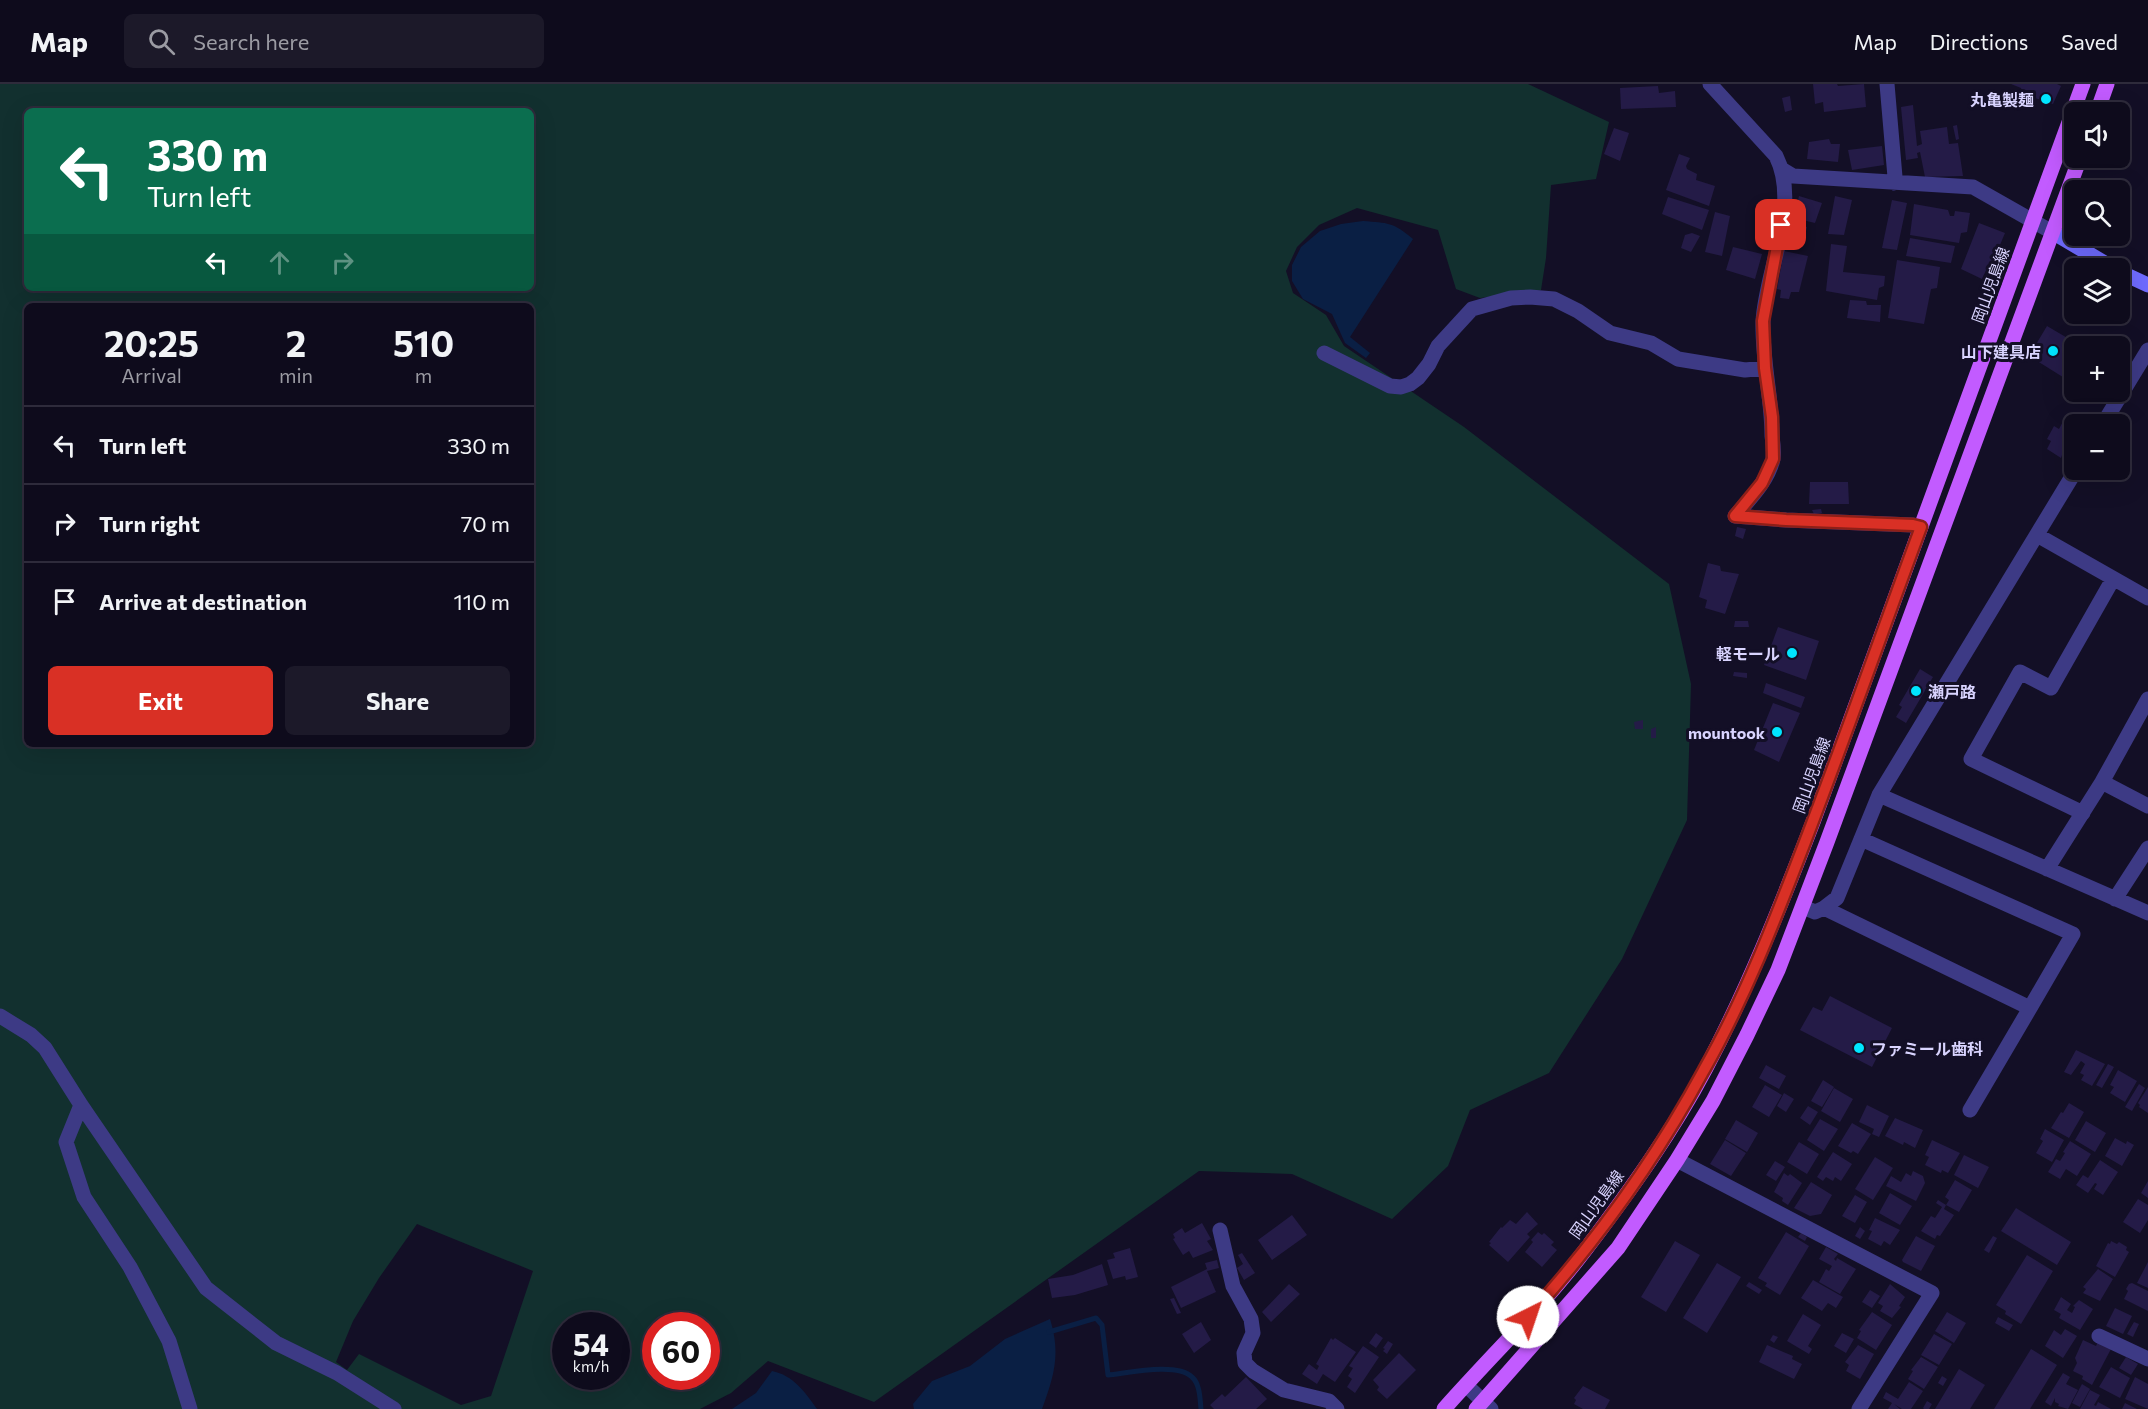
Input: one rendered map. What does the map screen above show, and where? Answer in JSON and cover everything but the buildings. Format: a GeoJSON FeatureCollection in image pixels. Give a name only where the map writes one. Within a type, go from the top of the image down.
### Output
{"type":"FeatureCollection","features":[{"type":"Feature","properties":{"kind":"main road","name":"岡山児島線"},"geometry":{"type":"LineString","coordinates":[[1444,1409],[1539,1305],[1584,1251],[1654,1153],[1705,1070],[1728,1023],[1775,919],[2083,84]]}},
{"type":"Feature","properties":{"kind":"main road"},"geometry":{"type":"LineString","coordinates":[[2101,102],[2107,84]]}},
{"type":"Feature","properties":{"kind":"main road"},"geometry":{"type":"LineString","coordinates":[[1483,1406],[1618,1248],[1713,1101],[1747,1035],[1778,970],[1803,907],[2077,168]]}},
{"type":"Feature","properties":{"kind":"main road"},"geometry":{"type":"LineString","coordinates":[[1910,558],[1929,568]]}},
{"type":"Feature","properties":{"kind":"main road"},"geometry":{"type":"LineString","coordinates":[[1775,919],[1794,928]]}},
{"type":"Feature","properties":{"kind":"street"},"geometry":{"type":"LineString","coordinates":[[1710,84],[1776,156],[1783,170],[1784,211],[1763,321],[1765,368],[1772,417],[1773,459],[1762,483],[1735,516],[1921,527]]}},
{"type":"Feature","properties":{"kind":"street"},"geometry":{"type":"LineString","coordinates":[[1887,84],[1894,183]]}},
{"type":"Feature","properties":{"kind":"street"},"geometry":{"type":"LineString","coordinates":[[1783,170],[1793,176],[1972,187],[2097,258]]}},
{"type":"Feature","properties":{"kind":"street"},"geometry":{"type":"LineString","coordinates":[[2130,277],[2148,285]]}},
{"type":"Feature","properties":{"kind":"street"},"geometry":{"type":"LineString","coordinates":[[1324,353],[1390,386],[1401,387],[1418,378],[1438,346],[1472,309],[1511,298],[1530,297],[1554,299],[1578,311],[1610,333],[1651,343],[1678,359],[1745,370],[1765,368]]}},
{"type":"Feature","properties":{"kind":"street"},"geometry":{"type":"LineString","coordinates":[[2109,414],[2148,350]]}},
{"type":"Feature","properties":{"kind":"street"},"geometry":{"type":"LineString","coordinates":[[1803,907],[1815,912],[1837,898],[1880,795],[2070,480]]}},
{"type":"Feature","properties":{"kind":"street"},"geometry":{"type":"LineString","coordinates":[[2037,535],[2148,598]]}},
{"type":"Feature","properties":{"kind":"street"},"geometry":{"type":"LineString","coordinates":[[2083,813],[1971,759],[2020,672],[2051,688],[2113,579]]}},
{"type":"Feature","properties":{"kind":"street"},"geometry":{"type":"LineString","coordinates":[[2047,869],[2102,782],[2147,702]]}},
{"type":"Feature","properties":{"kind":"street"},"geometry":{"type":"LineString","coordinates":[[2102,782],[2148,806]]}},
{"type":"Feature","properties":{"kind":"street"},"geometry":{"type":"LineString","coordinates":[[1880,795],[2148,913]]}},
{"type":"Feature","properties":{"kind":"street"},"geometry":{"type":"LineString","coordinates":[[1861,839],[2073,934],[1970,1110]]}},
{"type":"Feature","properties":{"kind":"street"},"geometry":{"type":"LineString","coordinates":[[2115,899],[2148,848]]}},
{"type":"Feature","properties":{"kind":"street"},"geometry":{"type":"LineString","coordinates":[[1824,908],[2030,1008]]}},
{"type":"Feature","properties":{"kind":"street"},"geometry":{"type":"LineString","coordinates":[[0,1016],[31,1035],[45,1048],[81,1105],[206,1288],[276,1343],[337,1373],[394,1409]]}},
{"type":"Feature","properties":{"kind":"street"},"geometry":{"type":"LineString","coordinates":[[81,1105],[66,1142],[84,1197],[130,1267],[169,1341],[189,1409]]}},
{"type":"Feature","properties":{"kind":"street"},"geometry":{"type":"LineString","coordinates":[[1677,1160],[1932,1293],[1859,1409]]}},
{"type":"Feature","properties":{"kind":"street"},"geometry":{"type":"LineString","coordinates":[[1220,1230],[1233,1286],[1251,1319],[1253,1332],[1244,1353],[1245,1363],[1253,1371],[1284,1390],[1329,1401],[1337,1409]]}},
{"type":"Feature","properties":{"kind":"street"},"geometry":{"type":"LineString","coordinates":[[2099,1336],[2148,1359]]}},
{"type":"Feature","properties":{"kind":"street"},"geometry":{"type":"LineString","coordinates":[[1466,1385],[1483,1406]]}},
{"type":"Feature","properties":{"kind":"green space"},"geometry":{"type":"Polygon","coordinates":[[[0,84],[1528,84],[1609,122],[1596,179],[1551,185],[1546,258],[1541,290],[1480,298],[1456,289],[1438,230],[1357,208],[1319,225],[1297,247],[1286,271],[1293,293],[1326,315],[1344,346],[1464,427],[1669,584],[1691,684],[1687,820],[1622,959],[1549,1073],[1470,1110],[1448,1166],[1392,1219],[1292,1174],[1199,1171],[874,1402],[768,1361],[731,1393],[700,1409],[0,1409],[0,84]],[[417,1224],[379,1278],[353,1321],[336,1362],[347,1370],[359,1354],[461,1405],[491,1396],[533,1271],[417,1224]]]}},
{"type":"Feature","properties":{"kind":"water"},"geometry":{"type":"Polygon","coordinates":[[[1363,221],[1390,224],[1413,239],[1350,337],[1370,353],[1366,358],[1345,343],[1332,314],[1303,299],[1292,281],[1292,265],[1301,247],[1320,231],[1341,224],[1363,221]]]}},
{"type":"Feature","properties":{"kind":"water"},"geometry":{"type":"Polygon","coordinates":[[[1050,1319],[1055,1343],[1055,1365],[1042,1409],[914,1409],[913,1404],[932,1381],[970,1366],[1005,1339],[1050,1319]]]}},
{"type":"Feature","properties":{"kind":"water"},"geometry":{"type":"Polygon","coordinates":[[[772,1371],[793,1381],[817,1409],[732,1409],[756,1393],[772,1371]]]}},
{"type":"Feature","properties":{"kind":"waterway"},"geometry":{"type":"LineString","coordinates":[[1049,1332],[1096,1318],[1102,1325],[1108,1375],[1164,1369],[1185,1373],[1197,1384],[1201,1409]]}},
{"type":"Feature","properties":{"kind":"place","name":"丸亀製麺"},"geometry":{"type":"Point","coordinates":[2046,99]}},
{"type":"Feature","properties":{"kind":"place","name":"山下建具店"},"geometry":{"type":"Point","coordinates":[2053,351]}},
{"type":"Feature","properties":{"kind":"place","name":"軽モール"},"geometry":{"type":"Point","coordinates":[1792,653]}},
{"type":"Feature","properties":{"kind":"place","name":"瀬戸路"},"geometry":{"type":"Point","coordinates":[1916,691]}},
{"type":"Feature","properties":{"kind":"place","name":"mountook"},"geometry":{"type":"Point","coordinates":[1777,732]}},
{"type":"Feature","properties":{"kind":"place","name":"ファミール歯科"},"geometry":{"type":"Point","coordinates":[1859,1048]}},
{"type":"Feature","properties":{"kind":"route"},"geometry":{"type":"LineString","coordinates":[[1528,1317],[1584,1251],[1617,1206],[1678,1116],[1705,1070],[1775,919],[1921,527],[1735,516],[1762,483],[1773,459],[1772,417],[1765,368],[1763,321],[1781,225]]}}]}
